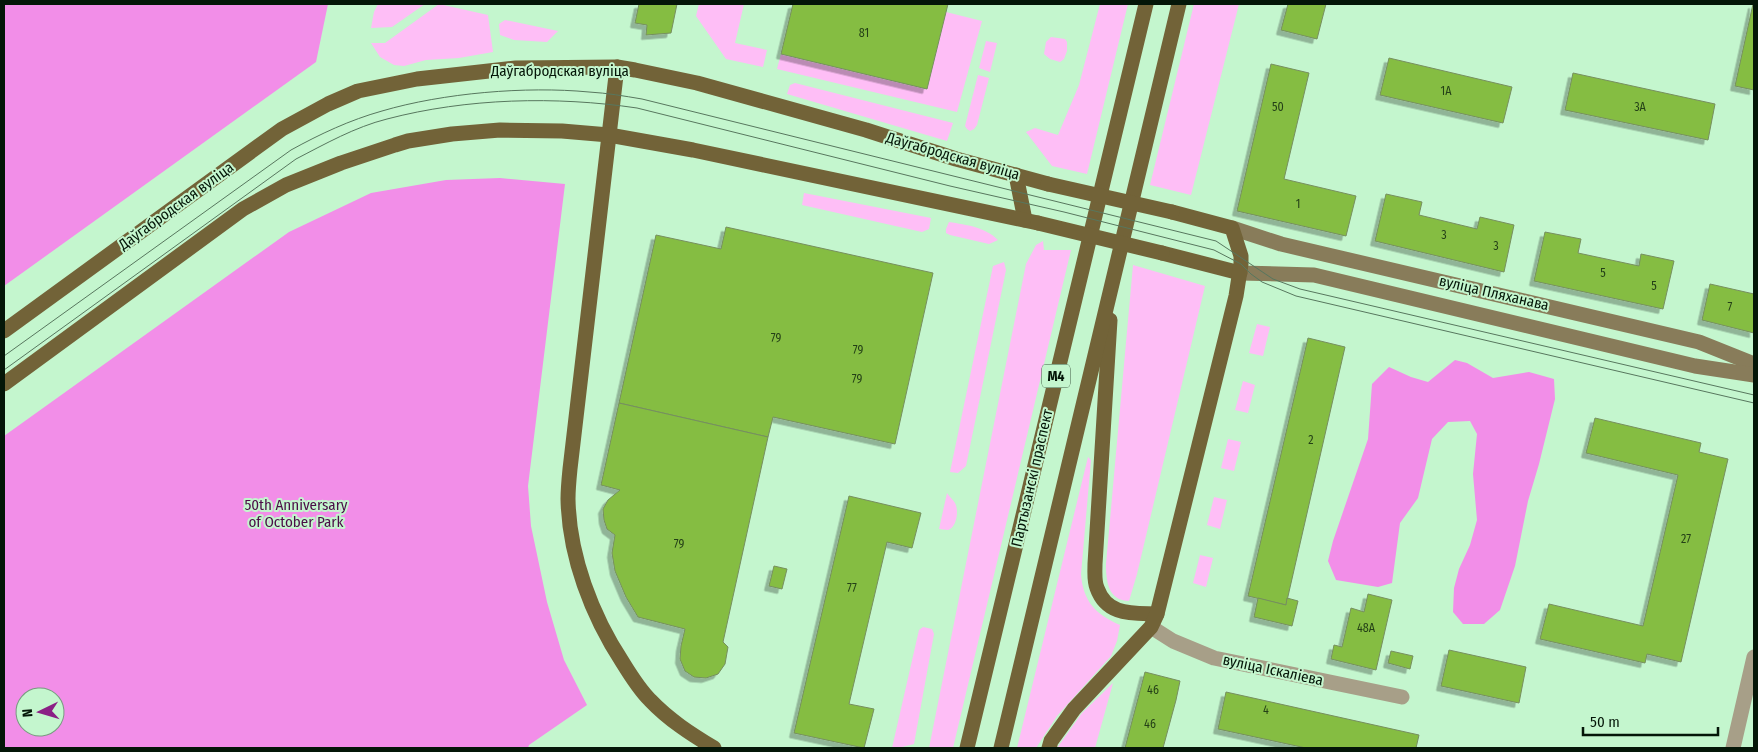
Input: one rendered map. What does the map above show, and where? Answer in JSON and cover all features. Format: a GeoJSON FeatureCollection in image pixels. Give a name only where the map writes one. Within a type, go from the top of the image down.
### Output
{"type":"FeatureCollection","features":[{"type":"Feature","properties":{"kind":"main road","name":"Партызанскі праспект"},"geometry":{"type":"LineString","coordinates":[[967,748],[1146,4]]}},
{"type":"Feature","properties":{"kind":"main road","name":"М4"},"geometry":{"type":"LineString","coordinates":[[1001,748],[1178,4]]}},
{"type":"Feature","properties":{"kind":"main road"},"geometry":{"type":"LineString","coordinates":[[617,67],[570,469],[568,500],[571,527],[577,557],[590,600],[615,651],[649,700],[675,723],[714,748]]}},
{"type":"Feature","properties":{"kind":"main road","name":"Даўгабродская вуліца"},"geometry":{"type":"LineString","coordinates":[[4,331],[282,129],[328,104],[358,90],[416,79],[516,68],[617,67],[635,70],[706,86],[866,130],[956,159],[1048,184],[1172,212],[1232,228]]}},
{"type":"Feature","properties":{"kind":"main road"},"geometry":{"type":"LineString","coordinates":[[4,384],[243,209],[286,185],[341,162],[408,141],[452,134],[500,130],[562,131],[609,135],[693,150],[1032,221],[1240,273]]}},
{"type":"Feature","properties":{"kind":"main road"},"geometry":{"type":"LineString","coordinates":[[1016,175],[1032,221]]}},
{"type":"Feature","properties":{"kind":"main road"},"geometry":{"type":"LineString","coordinates":[[1049,748],[1074,709],[1154,620],[1240,273],[1241,256],[1232,228]]}},
{"type":"Feature","properties":{"kind":"main road","name":"вуліца Пляханава"},"geometry":{"type":"LineString","coordinates":[[1232,228],[1281,244],[1699,342],[1754,364]]}},
{"type":"Feature","properties":{"kind":"main road","name":"вуліца Пляханава"},"geometry":{"type":"LineString","coordinates":[[1240,273],[1314,275],[1695,366],[1754,375]]}},
{"type":"Feature","properties":{"kind":"main road"},"geometry":{"type":"LineString","coordinates":[[1113,277],[1095,564],[1096,587],[1105,604],[1118,611],[1154,620]]}},
{"type":"Feature","properties":{"kind":"street","name":"вуліца Іскаліева"},"geometry":{"type":"LineString","coordinates":[[1154,620],[1172,641],[1214,658],[1402,697]]}},
{"type":"Feature","properties":{"kind":"street"},"geometry":{"type":"LineString","coordinates":[[1733,748],[1754,657]]}},
{"type":"Feature","properties":{"kind":"shaded area"},"geometry":{"type":"Polygon","coordinates":[[[378,4],[425,4],[392,27],[371,28],[374,12],[378,4]]]}},
{"type":"Feature","properties":{"kind":"shaded area"},"geometry":{"type":"Polygon","coordinates":[[[439,4],[488,15],[493,52],[459,58],[426,60],[404,66],[394,65],[380,57],[371,43],[385,43],[439,4]]]}},
{"type":"Feature","properties":{"kind":"shaded area"},"geometry":{"type":"Polygon","coordinates":[[[699,4],[744,4],[735,43],[767,50],[763,67],[726,59],[696,16],[699,4]]]}},
{"type":"Feature","properties":{"kind":"shaded area"},"geometry":{"type":"Polygon","coordinates":[[[1100,4],[1128,4],[1087,174],[1052,166],[1026,132],[1035,128],[1058,135],[1079,85],[1100,4]]]}},
{"type":"Feature","properties":{"kind":"shaded area"},"geometry":{"type":"Polygon","coordinates":[[[1194,4],[1239,4],[1191,195],[1150,185],[1194,4]]]}},
{"type":"Feature","properties":{"kind":"shaded area"},"geometry":{"type":"Polygon","coordinates":[[[946,12],[982,21],[957,112],[777,69],[781,54],[927,89],[946,12]]]}},
{"type":"Feature","properties":{"kind":"shaded area"},"geometry":{"type":"Polygon","coordinates":[[[505,20],[558,31],[547,42],[514,40],[500,35],[499,24],[505,20]]]}},
{"type":"Feature","properties":{"kind":"shaded area"},"geometry":{"type":"Polygon","coordinates":[[[1051,37],[1065,39],[1067,42],[1067,51],[1064,59],[1060,62],[1050,59],[1044,54],[1046,42],[1051,37]]]}},
{"type":"Feature","properties":{"kind":"shaded area"},"geometry":{"type":"Polygon","coordinates":[[[986,41],[997,43],[990,72],[979,68],[986,41]]]}},
{"type":"Feature","properties":{"kind":"shaded area"},"geometry":{"type":"Polygon","coordinates":[[[978,75],[989,78],[977,125],[970,131],[965,126],[978,75]]]}},
{"type":"Feature","properties":{"kind":"shaded area"},"geometry":{"type":"Polygon","coordinates":[[[795,83],[953,123],[947,141],[787,94],[790,85],[795,83]]]}},
{"type":"Feature","properties":{"kind":"shaded area"},"geometry":{"type":"Polygon","coordinates":[[[804,193],[931,218],[929,229],[922,232],[802,205],[804,193]]]}},
{"type":"Feature","properties":{"kind":"shaded area"},"geometry":{"type":"Polygon","coordinates":[[[949,222],[982,229],[998,240],[989,244],[950,235],[946,233],[949,222]]]}},
{"type":"Feature","properties":{"kind":"shaded area"},"geometry":{"type":"Polygon","coordinates":[[[1043,241],[1044,250],[1071,250],[953,748],[929,748],[1026,264],[1036,245],[1043,241]]]}},
{"type":"Feature","properties":{"kind":"shaded area"},"geometry":{"type":"Polygon","coordinates":[[[1004,262],[1006,270],[966,466],[958,473],[950,472],[993,266],[1004,262]]]}},
{"type":"Feature","properties":{"kind":"shaded area"},"geometry":{"type":"Polygon","coordinates":[[[1133,265],[1205,286],[1129,601],[1117,598],[1112,594],[1108,583],[1106,564],[1133,265]]]}},
{"type":"Feature","properties":{"kind":"shaded area"},"geometry":{"type":"Polygon","coordinates":[[[1257,324],[1270,327],[1263,356],[1249,353],[1257,324]]]}},
{"type":"Feature","properties":{"kind":"shaded area"},"geometry":{"type":"Polygon","coordinates":[[[1243,381],[1255,385],[1248,413],[1235,410],[1243,381]]]}},
{"type":"Feature","properties":{"kind":"shaded area"},"geometry":{"type":"Polygon","coordinates":[[[1228,439],[1241,442],[1234,471],[1221,468],[1228,439]]]}},
{"type":"Feature","properties":{"kind":"shaded area"},"geometry":{"type":"Polygon","coordinates":[[[1088,457],[1091,460],[1081,574],[1082,583],[1084,592],[1092,606],[1111,621],[1120,625],[1117,641],[1111,656],[1057,716],[1036,748],[1017,748],[1088,457]]]}},
{"type":"Feature","properties":{"kind":"shaded area"},"geometry":{"type":"Polygon","coordinates":[[[947,493],[955,503],[957,510],[955,522],[948,530],[939,529],[947,493]]]}},
{"type":"Feature","properties":{"kind":"shaded area"},"geometry":{"type":"Polygon","coordinates":[[[1214,497],[1227,500],[1220,529],[1207,525],[1214,497]]]}},
{"type":"Feature","properties":{"kind":"shaded area"},"geometry":{"type":"Polygon","coordinates":[[[1200,555],[1213,558],[1206,587],[1193,583],[1200,555]]]}},
{"type":"Feature","properties":{"kind":"shaded area"},"geometry":{"type":"Polygon","coordinates":[[[923,627],[932,629],[934,634],[914,744],[892,748],[919,630],[923,627]]]}},
{"type":"Feature","properties":{"kind":"shaded area"},"geometry":{"type":"Polygon","coordinates":[[[1113,683],[1095,748],[1057,748],[1082,713],[1113,683]]]}},
{"type":"Feature","properties":{"kind":"green space"},"geometry":{"type":"Polygon","coordinates":[[[4,4],[328,4],[316,62],[4,286],[4,4]]]}},
{"type":"Feature","properties":{"kind":"green space","name":"50th Anniversary of October Park"},"geometry":{"type":"Polygon","coordinates":[[[500,178],[565,184],[528,486],[531,526],[547,602],[564,660],[587,705],[529,745],[528,748],[4,748],[4,436],[289,232],[371,193],[446,180],[500,178]]]}},
{"type":"Feature","properties":{"kind":"green space"},"geometry":{"type":"Polygon","coordinates":[[[1455,360],[1467,363],[1493,378],[1529,372],[1554,379],[1555,399],[1528,501],[1515,566],[1500,610],[1484,624],[1463,624],[1453,612],[1454,588],[1477,520],[1473,474],[1477,434],[1470,421],[1448,422],[1432,439],[1418,498],[1400,523],[1392,583],[1378,587],[1336,580],[1328,561],[1368,439],[1372,384],[1389,367],[1428,382],[1455,360]]]}},
{"type":"Feature","properties":{"kind":"building"},"geometry":{"type":"Polygon","coordinates":[[[639,4],[677,4],[671,33],[646,35],[647,25],[635,23],[639,4]]]}},
{"type":"Feature","properties":{"kind":"building"},"geometry":{"type":"Polygon","coordinates":[[[793,4],[948,4],[927,89],[781,54],[793,4]]]}},
{"type":"Feature","properties":{"kind":"building"},"geometry":{"type":"Polygon","coordinates":[[[1288,4],[1326,4],[1317,39],[1281,30],[1288,4]]]}},
{"type":"Feature","properties":{"kind":"building"},"geometry":{"type":"Polygon","coordinates":[[[1754,4],[1754,90],[1735,86],[1754,4]]]}},
{"type":"Feature","properties":{"kind":"building"},"geometry":{"type":"Polygon","coordinates":[[[1389,58],[1512,87],[1503,123],[1380,95],[1389,58]]]}},
{"type":"Feature","properties":{"kind":"building"},"geometry":{"type":"Polygon","coordinates":[[[1271,64],[1309,73],[1284,179],[1356,196],[1346,236],[1237,211],[1271,64]]]}},
{"type":"Feature","properties":{"kind":"building"},"geometry":{"type":"Polygon","coordinates":[[[1573,73],[1715,104],[1708,140],[1565,110],[1573,73]]]}},
{"type":"Feature","properties":{"kind":"building"},"geometry":{"type":"Polygon","coordinates":[[[1386,194],[1422,202],[1419,215],[1477,229],[1480,217],[1514,225],[1504,272],[1375,241],[1386,194]]]}},
{"type":"Feature","properties":{"kind":"building"},"geometry":{"type":"Polygon","coordinates":[[[726,227],[933,273],[895,444],[773,417],[768,437],[619,403],[656,235],[721,249],[726,227]]]}},
{"type":"Feature","properties":{"kind":"building"},"geometry":{"type":"Polygon","coordinates":[[[1545,232],[1581,239],[1578,253],[1639,266],[1641,254],[1674,261],[1663,309],[1534,281],[1545,232]]]}},
{"type":"Feature","properties":{"kind":"building"},"geometry":{"type":"Polygon","coordinates":[[[1710,284],[1754,294],[1754,333],[1702,320],[1710,284]]]}},
{"type":"Feature","properties":{"kind":"building"},"geometry":{"type":"Polygon","coordinates":[[[1308,338],[1345,347],[1286,605],[1248,596],[1308,338]]]}},
{"type":"Feature","properties":{"kind":"building"},"geometry":{"type":"Polygon","coordinates":[[[619,403],[768,437],[723,642],[728,647],[725,664],[718,674],[706,678],[694,677],[685,671],[680,659],[685,629],[638,617],[626,597],[615,571],[612,553],[615,535],[607,529],[603,509],[608,500],[620,490],[601,485],[619,403]]]}},
{"type":"Feature","properties":{"kind":"building"},"geometry":{"type":"Polygon","coordinates":[[[1595,418],[1701,443],[1699,452],[1728,459],[1681,662],[1647,654],[1645,663],[1540,639],[1549,604],[1643,626],[1678,475],[1586,453],[1595,418]]]}},
{"type":"Feature","properties":{"kind":"building"},"geometry":{"type":"Polygon","coordinates":[[[849,496],[921,513],[912,548],[887,542],[849,704],[874,709],[864,748],[794,733],[849,496]]]}},
{"type":"Feature","properties":{"kind":"building"},"geometry":{"type":"Polygon","coordinates":[[[774,566],[787,569],[782,589],[769,586],[774,566]]]}},
{"type":"Feature","properties":{"kind":"building"},"geometry":{"type":"Polygon","coordinates":[[[1368,594],[1392,600],[1376,670],[1331,659],[1334,645],[1342,647],[1351,608],[1364,612],[1368,594]]]}},
{"type":"Feature","properties":{"kind":"building"},"geometry":{"type":"Polygon","coordinates":[[[1258,598],[1286,605],[1287,598],[1298,601],[1292,626],[1254,617],[1258,598]]]}},
{"type":"Feature","properties":{"kind":"building"},"geometry":{"type":"Polygon","coordinates":[[[1449,650],[1526,667],[1519,703],[1441,686],[1449,650]]]}},
{"type":"Feature","properties":{"kind":"building"},"geometry":{"type":"Polygon","coordinates":[[[1391,651],[1413,656],[1410,669],[1388,663],[1391,651]]]}},
{"type":"Feature","properties":{"kind":"building"},"geometry":{"type":"Polygon","coordinates":[[[1145,672],[1180,681],[1176,700],[1163,748],[1125,748],[1145,672]]]}},
{"type":"Feature","properties":{"kind":"building"},"geometry":{"type":"Polygon","coordinates":[[[1226,692],[1419,735],[1416,748],[1306,748],[1218,729],[1226,692]]]}},
{"type":"Feature","properties":{"kind":"tram line"},"geometry":{"type":"LineString","coordinates":[[4,356],[291,150],[324,133],[370,115],[406,105],[458,95],[485,92],[565,90],[642,99],[1216,241],[1273,279],[1300,289],[1754,395]]}},
{"type":"Feature","properties":{"kind":"tram line"},"geometry":{"type":"LineString","coordinates":[[4,370],[296,159],[329,142],[375,122],[417,112],[480,103],[543,101],[606,104],[637,108],[950,186],[1064,212],[1214,250],[1241,264],[1262,282],[1296,296],[1754,403]]}}]}
